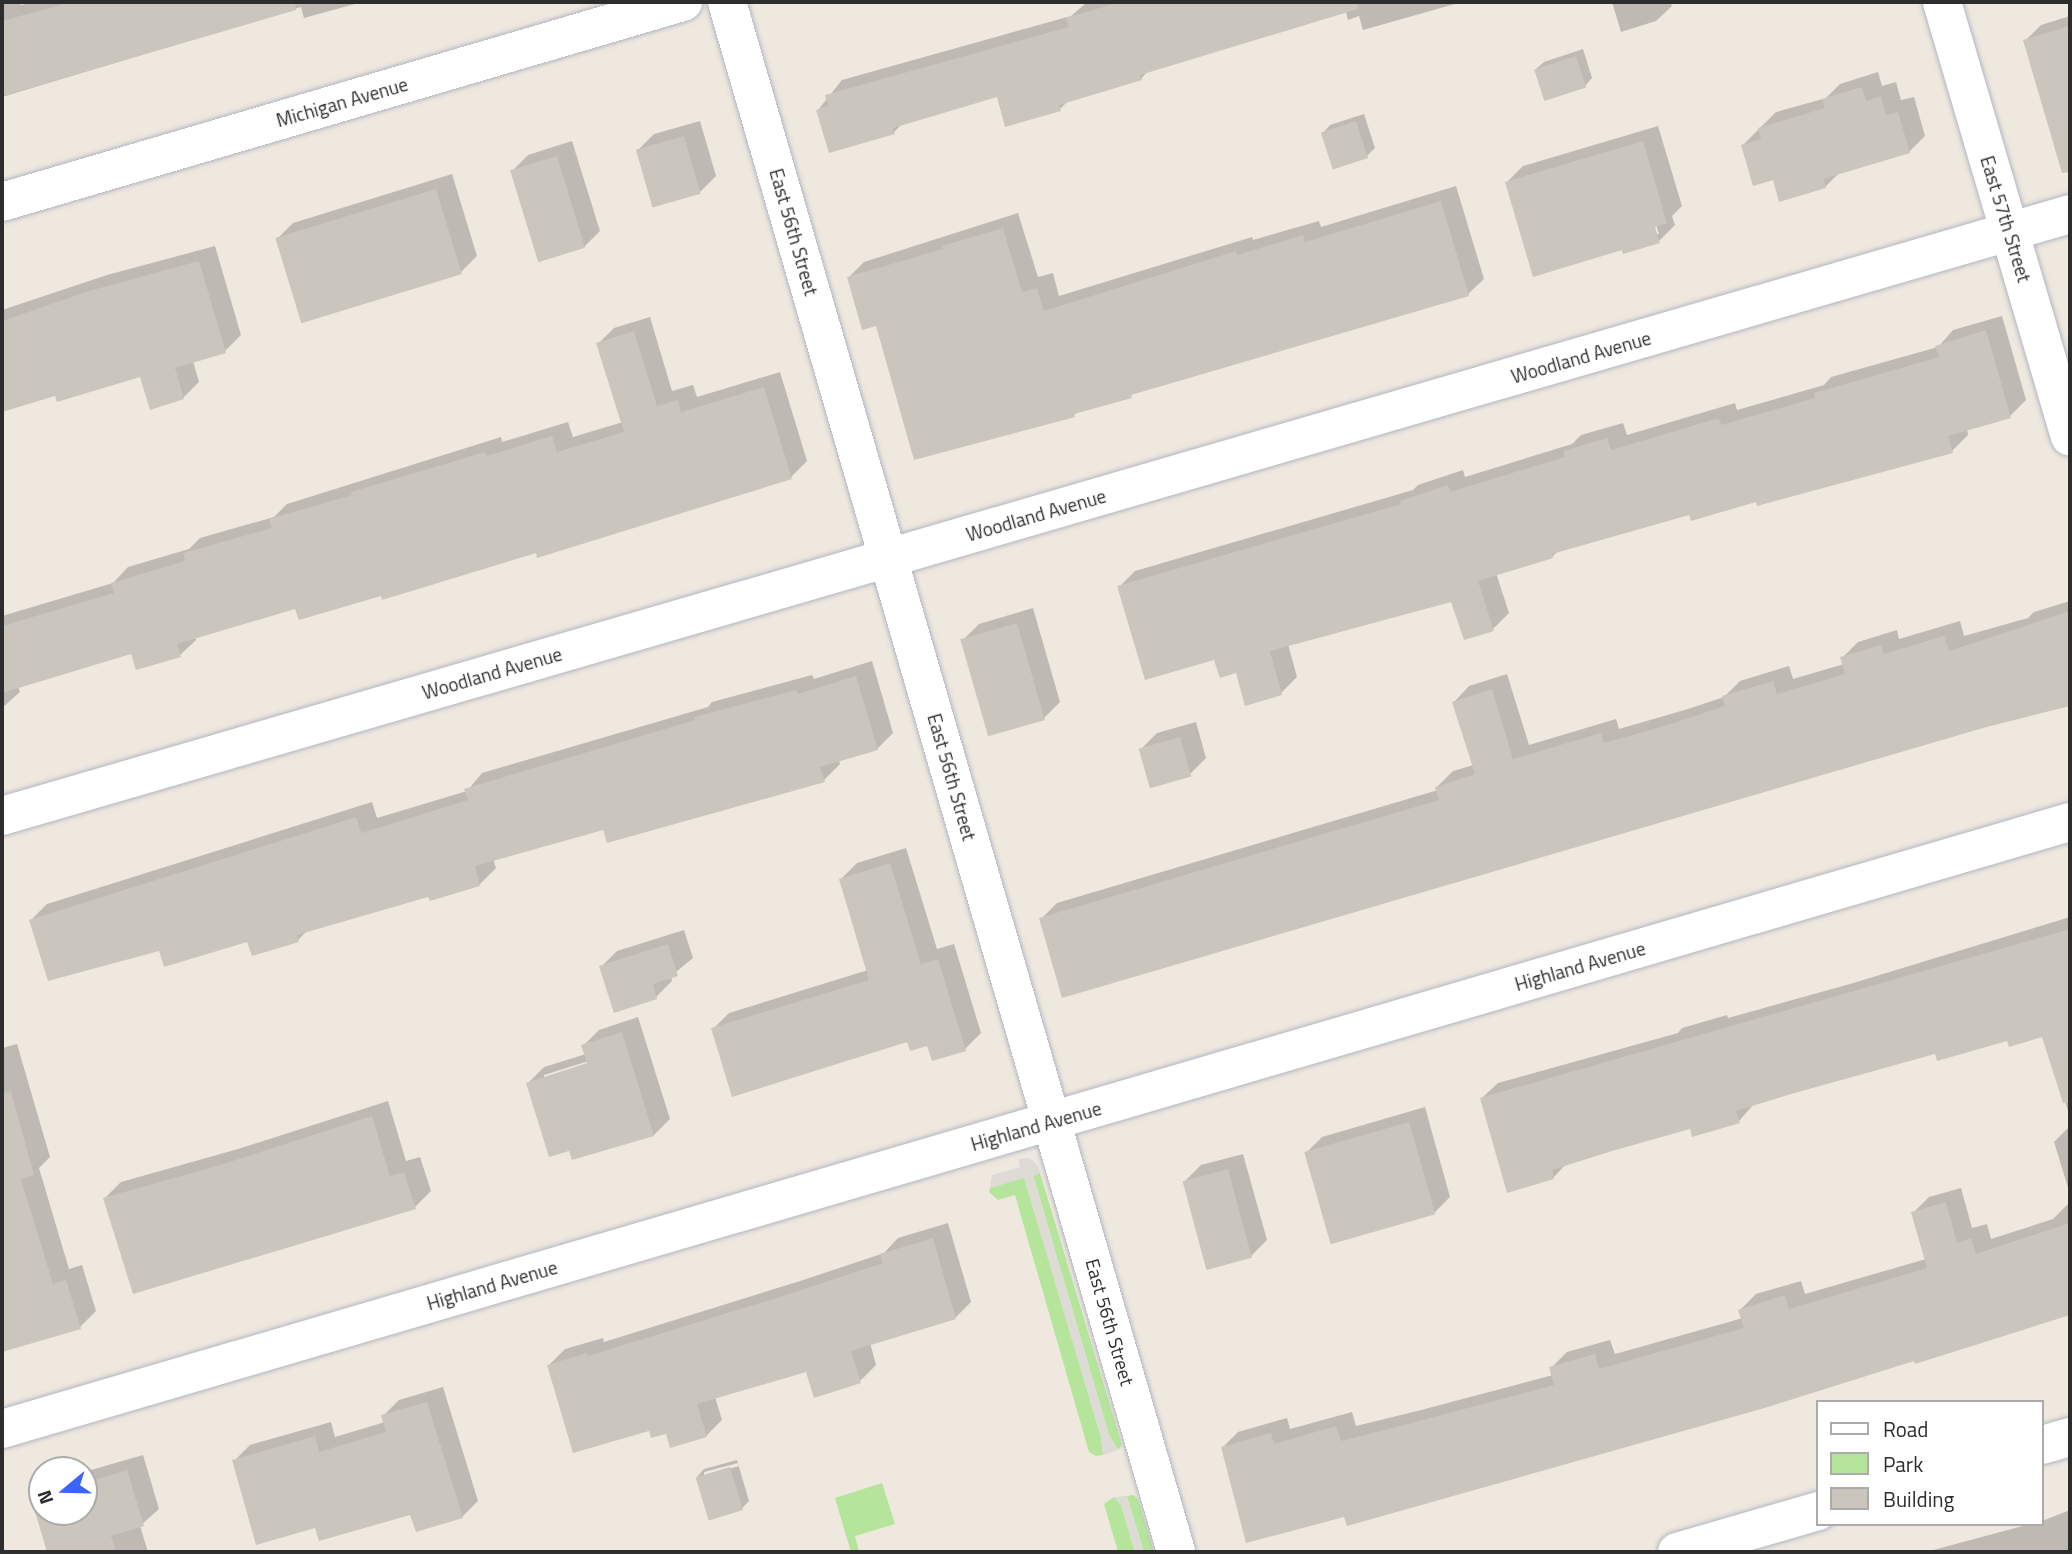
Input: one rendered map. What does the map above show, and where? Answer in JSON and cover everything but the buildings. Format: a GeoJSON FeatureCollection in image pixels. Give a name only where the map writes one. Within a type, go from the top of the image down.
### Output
{"type":"FeatureCollection","features":[{"type":"Feature","properties":{"kind":"street","name":"Michigan Avenue"},"geometry":{"type":"LineString","coordinates":[[2,202],[683,2]]}},
{"type":"Feature","properties":{"kind":"street","name":"East 56th Street"},"geometry":{"type":"LineString","coordinates":[[727,2],[1176,1552]]}},
{"type":"Feature","properties":{"kind":"street","name":"East 57th Street"},"geometry":{"type":"LineString","coordinates":[[1942,2],[2070,437]]}},
{"type":"Feature","properties":{"kind":"street","name":"Woodland Avenue"},"geometry":{"type":"LineString","coordinates":[[2,816],[2070,214]]}},
{"type":"Feature","properties":{"kind":"street","name":"Highland Avenue"},"geometry":{"type":"LineString","coordinates":[[2,1430],[2070,822]]}},
{"type":"Feature","properties":{"kind":"street"},"geometry":{"type":"LineString","coordinates":[[2044,1445],[2070,1437]]}},
{"type":"Feature","properties":{"kind":"street"},"geometry":{"type":"LineString","coordinates":[[1677,1552],[1816,1512]]}},
{"type":"Feature","properties":{"kind":"green space"},"geometry":{"type":"Polygon","coordinates":[[[1040,1173],[1122,1445],[1118,1450],[1109,1435],[1033,1175],[1040,1173]]]}},
{"type":"Feature","properties":{"kind":"green space"},"geometry":{"type":"Polygon","coordinates":[[[1024,1177],[1101,1437],[1103,1455],[1096,1456],[1089,1452],[1015,1195],[998,1200],[989,1192],[990,1188],[1024,1177]]]}},
{"type":"Feature","properties":{"kind":"green space"},"geometry":{"type":"Polygon","coordinates":[[[882,1483],[895,1524],[855,1536],[859,1552],[851,1552],[835,1498],[882,1483]]]}},
{"type":"Feature","properties":{"kind":"green space"},"geometry":{"type":"Polygon","coordinates":[[[1133,1495],[1138,1499],[1154,1552],[1144,1552],[1127,1496],[1133,1495]]]}},
{"type":"Feature","properties":{"kind":"green space"},"geometry":{"type":"Polygon","coordinates":[[[1114,1497],[1121,1505],[1135,1552],[1118,1552],[1104,1504],[1114,1497]]]}},
{"type":"Feature","properties":{"kind":"shaded area"},"geometry":{"type":"Polygon","coordinates":[[[1030,1158],[1038,1166],[1040,1173],[1033,1176],[1109,1435],[1118,1450],[1103,1455],[1101,1437],[1024,1178],[990,1188],[992,1175],[1020,1167],[1018,1159],[1030,1158]]]}},
{"type":"Feature","properties":{"kind":"shaded area"},"geometry":{"type":"Polygon","coordinates":[[[1127,1496],[1144,1552],[1135,1552],[1121,1505],[1114,1497],[1127,1496]]]}}]}
